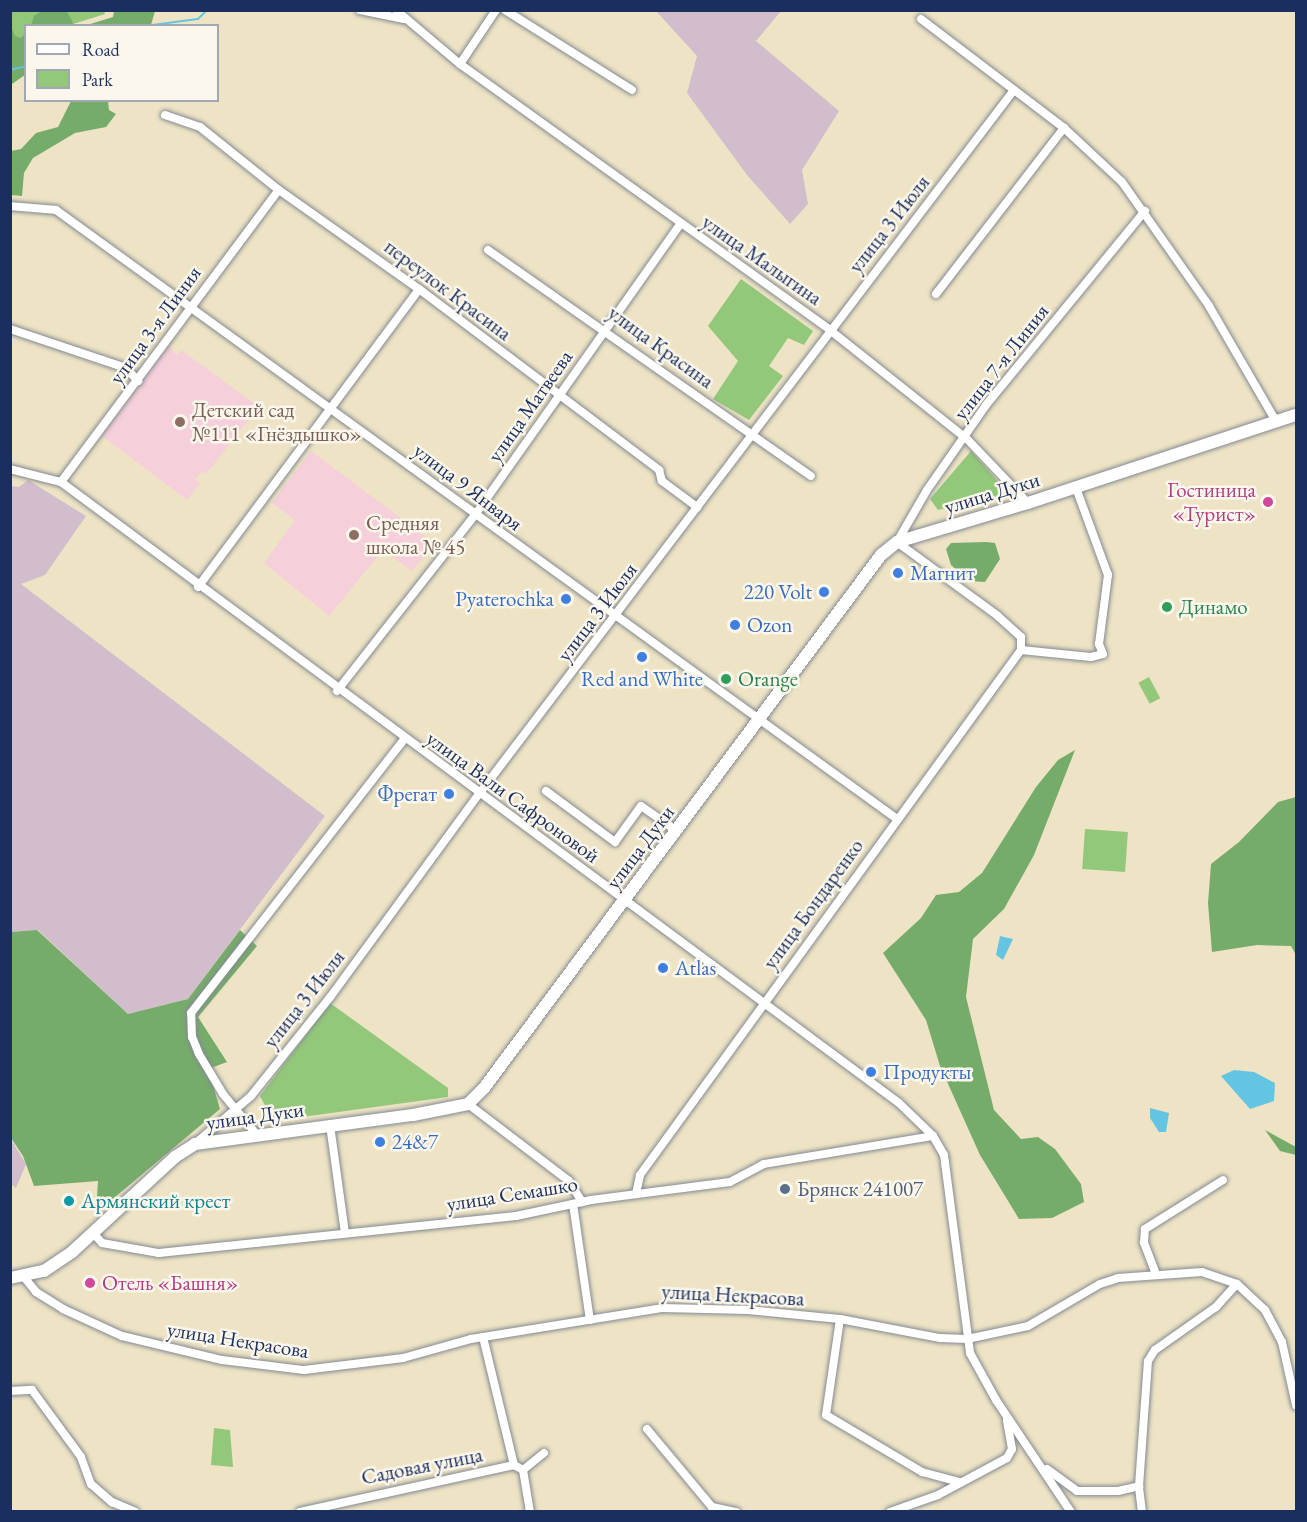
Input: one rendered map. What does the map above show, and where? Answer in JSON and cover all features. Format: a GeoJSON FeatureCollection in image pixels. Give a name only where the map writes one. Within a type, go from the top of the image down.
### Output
{"type":"FeatureCollection","features":[{"type":"Feature","properties":{"kind":"main road","name":"улица Дуки"},"geometry":{"type":"LineString","coordinates":[[10,1278],[24,1277],[44,1271],[94,1234],[175,1157],[195,1144],[468,1104],[484,1088],[881,555],[897,542],[1076,488],[1296,415]]}},
{"type":"Feature","properties":{"kind":"street","name":"улица Малыгина"},"geometry":{"type":"LineString","coordinates":[[360,10],[406,19]]}},
{"type":"Feature","properties":{"kind":"street","name":"улица Малыгина"},"geometry":{"type":"LineString","coordinates":[[396,10],[460,64],[830,330],[966,438],[1028,503]]}},
{"type":"Feature","properties":{"kind":"street"},"geometry":{"type":"LineString","coordinates":[[460,64],[496,10]]}},
{"type":"Feature","properties":{"kind":"street"},"geometry":{"type":"LineString","coordinates":[[505,10],[632,90]]}},
{"type":"Feature","properties":{"kind":"street"},"geometry":{"type":"LineString","coordinates":[[921,19],[1064,129],[1116,176],[1145,211],[1209,306],[1276,421]]}},
{"type":"Feature","properties":{"kind":"street","name":"улица 3 Июля"},"geometry":{"type":"LineString","coordinates":[[195,1144],[236,1110],[331,996],[479,794],[617,616],[830,330],[1014,90]]}},
{"type":"Feature","properties":{"kind":"street","name":"переулок Красина"},"geometry":{"type":"LineString","coordinates":[[165,115],[200,127],[279,190],[419,289],[659,470],[662,481],[697,507]]}},
{"type":"Feature","properties":{"kind":"street"},"geometry":{"type":"LineString","coordinates":[[936,294],[1064,129]]}},
{"type":"Feature","properties":{"kind":"street","name":"улица 3-я Линия"},"geometry":{"type":"LineString","coordinates":[[61,482],[138,381],[190,305],[279,190]]}},
{"type":"Feature","properties":{"kind":"street","name":"улица 9 Января"},"geometry":{"type":"LineString","coordinates":[[10,206],[56,210],[330,406],[475,515],[897,819]]}},
{"type":"Feature","properties":{"kind":"street","name":"улица 7-я Линия"},"geometry":{"type":"LineString","coordinates":[[897,542],[927,490],[966,438],[986,405],[1145,211]]}},
{"type":"Feature","properties":{"kind":"street","name":"улица Матвеева"},"geometry":{"type":"LineString","coordinates":[[337,691],[475,515],[680,224]]}},
{"type":"Feature","properties":{"kind":"street","name":"улица Красина"},"geometry":{"type":"LineString","coordinates":[[488,250],[606,330],[811,476]]}},
{"type":"Feature","properties":{"kind":"street"},"geometry":{"type":"LineString","coordinates":[[198,587],[419,289]]}},
{"type":"Feature","properties":{"kind":"street"},"geometry":{"type":"LineString","coordinates":[[10,329],[126,368],[138,381]]}},
{"type":"Feature","properties":{"kind":"street","name":"улица Вали Сафроновой"},"geometry":{"type":"LineString","coordinates":[[10,469],[61,482],[337,691],[762,1005],[898,1102],[933,1136],[943,1150],[953,1209],[970,1353],[1007,1417],[1042,1465]]}},
{"type":"Feature","properties":{"kind":"street"},"geometry":{"type":"LineString","coordinates":[[897,542],[998,616],[1021,637],[1021,650],[1090,657],[1103,654],[1099,644],[1108,575],[1076,488]]}},
{"type":"Feature","properties":{"kind":"street","name":"улица Бондаренко"},"geometry":{"type":"LineString","coordinates":[[636,1194],[640,1175],[1021,650]]}},
{"type":"Feature","properties":{"kind":"street"},"geometry":{"type":"LineString","coordinates":[[257,1135],[236,1110],[195,1046],[191,1022],[194,1005],[404,739]]}},
{"type":"Feature","properties":{"kind":"street"},"geometry":{"type":"LineString","coordinates":[[546,791],[615,842],[641,806],[677,831]]}},
{"type":"Feature","properties":{"kind":"street"},"geometry":{"type":"LineString","coordinates":[[468,1104],[569,1181],[582,1202]]}},
{"type":"Feature","properties":{"kind":"street"},"geometry":{"type":"LineString","coordinates":[[330,1125],[345,1233]]}},
{"type":"Feature","properties":{"kind":"street","name":"улица Семашко"},"geometry":{"type":"LineString","coordinates":[[94,1234],[102,1243],[159,1253],[516,1216],[582,1202],[730,1182],[764,1164],[933,1136]]}},
{"type":"Feature","properties":{"kind":"street"},"geometry":{"type":"LineString","coordinates":[[1156,1274],[1144,1242],[1145,1229],[1223,1180]]}},
{"type":"Feature","properties":{"kind":"street"},"geometry":{"type":"LineString","coordinates":[[573,1204],[590,1320]]}},
{"type":"Feature","properties":{"kind":"street","name":"улица Некрасова"},"geometry":{"type":"LineString","coordinates":[[24,1277],[36,1292],[106,1330],[151,1344],[244,1363],[304,1371],[403,1358],[483,1336],[678,1307],[840,1319],[940,1338],[967,1339],[1028,1326],[1100,1284],[1156,1274],[1202,1272],[1237,1284],[1259,1303],[1277,1332],[1296,1405]]}},
{"type":"Feature","properties":{"kind":"street"},"geometry":{"type":"LineString","coordinates":[[1142,1512],[1139,1485],[1148,1361],[1155,1350],[1216,1307],[1237,1284]]}},
{"type":"Feature","properties":{"kind":"street"},"geometry":{"type":"LineString","coordinates":[[840,1319],[826,1415],[922,1473],[960,1482]]}},
{"type":"Feature","properties":{"kind":"street"},"geometry":{"type":"LineString","coordinates":[[483,1336],[514,1465]]}},
{"type":"Feature","properties":{"kind":"street"},"geometry":{"type":"LineString","coordinates":[[10,1391],[32,1389],[81,1457],[92,1484],[112,1502],[135,1512]]}},
{"type":"Feature","properties":{"kind":"street"},"geometry":{"type":"LineString","coordinates":[[890,1512],[938,1495],[1010,1455],[1007,1417]]}},
{"type":"Feature","properties":{"kind":"street"},"geometry":{"type":"LineString","coordinates":[[647,1430],[712,1507],[736,1512]]}},
{"type":"Feature","properties":{"kind":"street"},"geometry":{"type":"LineString","coordinates":[[530,1512],[523,1470],[544,1453]]}},
{"type":"Feature","properties":{"kind":"street","name":"Садовая улица"},"geometry":{"type":"LineString","coordinates":[[300,1512],[514,1465],[523,1470]]}},
{"type":"Feature","properties":{"kind":"street"},"geometry":{"type":"LineString","coordinates":[[1042,1465],[1077,1491],[1118,1491],[1139,1485]]}},
{"type":"Feature","properties":{"kind":"street"},"geometry":{"type":"LineString","coordinates":[[1042,1465],[1071,1512]]}},
{"type":"Feature","properties":{"kind":"shaded area"},"geometry":{"type":"Polygon","coordinates":[[[656,11],[781,11],[756,41],[839,111],[802,170],[808,204],[790,224],[747,175],[687,93],[697,56],[656,11]]]}},
{"type":"Feature","properties":{"kind":"shaded area","name":"Детский сад №111 «Гнёздышко»"},"geometry":{"type":"Polygon","coordinates":[[[168,345],[177,355],[181,350],[259,407],[206,474],[202,471],[195,479],[200,483],[187,500],[102,436],[168,345]]]}},
{"type":"Feature","properties":{"kind":"shaded area","name":"Средняя школа № 45"},"geometry":{"type":"Polygon","coordinates":[[[311,451],[434,543],[412,571],[383,550],[329,616],[264,563],[295,520],[272,503],[311,451]]]}},
{"type":"Feature","properties":{"kind":"shaded area"},"geometry":{"type":"Polygon","coordinates":[[[28,480],[86,516],[45,575],[21,584],[325,816],[188,999],[128,1014],[38,930],[11,932],[10,486],[19,487],[28,480]]]}},
{"type":"Feature","properties":{"kind":"shaded area"},"geometry":{"type":"Polygon","coordinates":[[[10,1138],[26,1164],[16,1188],[11,1184],[10,1138]]]}},
{"type":"Feature","properties":{"kind":"green space"},"geometry":{"type":"Polygon","coordinates":[[[43,10],[67,11],[74,24],[31,24],[34,16],[43,10]]]}},
{"type":"Feature","properties":{"kind":"green space"},"geometry":{"type":"Polygon","coordinates":[[[104,10],[105,14],[73,24],[24,24],[24,40],[11,45],[10,11],[104,10]]]}},
{"type":"Feature","properties":{"kind":"green space"},"geometry":{"type":"Polygon","coordinates":[[[114,10],[155,11],[151,24],[90,24],[113,17],[114,10]]]}},
{"type":"Feature","properties":{"kind":"green space"},"geometry":{"type":"Polygon","coordinates":[[[10,24],[15,36],[21,38],[24,35],[24,76],[12,84],[10,24]]]}},
{"type":"Feature","properties":{"kind":"green space"},"geometry":{"type":"Polygon","coordinates":[[[70,102],[108,102],[109,110],[116,114],[106,127],[75,133],[33,158],[24,173],[22,196],[11,195],[11,151],[21,149],[36,133],[58,127],[70,102]]]}},
{"type":"Feature","properties":{"kind":"green space"},"geometry":{"type":"Polygon","coordinates":[[[741,279],[813,331],[804,345],[788,338],[769,366],[783,376],[749,420],[713,399],[738,361],[708,326],[741,279]]]}},
{"type":"Feature","properties":{"kind":"green space"},"geometry":{"type":"Polygon","coordinates":[[[971,451],[1009,494],[938,510],[930,499],[971,451]]]}},
{"type":"Feature","properties":{"kind":"green space"},"geometry":{"type":"Polygon","coordinates":[[[951,543],[995,543],[1000,559],[985,582],[969,581],[951,565],[946,549],[951,543]]]}},
{"type":"Feature","properties":{"kind":"green space"},"geometry":{"type":"Polygon","coordinates":[[[1149,677],[1160,698],[1150,704],[1138,683],[1149,677]]]}},
{"type":"Feature","properties":{"kind":"green space"},"geometry":{"type":"Polygon","coordinates":[[[1075,750],[1034,855],[1004,909],[973,939],[966,997],[994,1110],[1021,1139],[1038,1137],[1055,1149],[1081,1184],[1084,1202],[1052,1218],[1019,1219],[980,1155],[940,1066],[926,1020],[883,953],[921,918],[936,895],[959,892],[982,873],[1036,787],[1058,760],[1075,750]]]}},
{"type":"Feature","properties":{"kind":"green space"},"geometry":{"type":"Polygon","coordinates":[[[1296,797],[1296,955],[1291,946],[1257,945],[1212,952],[1208,903],[1211,864],[1239,842],[1278,802],[1296,797]]]}},
{"type":"Feature","properties":{"kind":"green space"},"geometry":{"type":"Polygon","coordinates":[[[1085,829],[1128,832],[1125,872],[1082,869],[1085,829]]]}},
{"type":"Feature","properties":{"kind":"green space"},"geometry":{"type":"Polygon","coordinates":[[[37,930],[128,1014],[188,999],[240,930],[257,946],[198,1017],[227,1062],[208,1069],[220,1109],[96,1213],[98,1181],[34,1186],[23,1156],[11,1138],[11,932],[37,930]]]}},
{"type":"Feature","properties":{"kind":"green space"},"geometry":{"type":"Polygon","coordinates":[[[330,1003],[448,1088],[448,1097],[273,1121],[260,1096],[330,1003]]]}},
{"type":"Feature","properties":{"kind":"green space"},"geometry":{"type":"Polygon","coordinates":[[[1265,1130],[1296,1147],[1296,1155],[1280,1151],[1265,1130]]]}},
{"type":"Feature","properties":{"kind":"green space"},"geometry":{"type":"Polygon","coordinates":[[[214,1428],[230,1430],[233,1467],[211,1465],[214,1428]]]}},
{"type":"Feature","properties":{"kind":"water"},"geometry":{"type":"Polygon","coordinates":[[[1000,936],[1013,939],[1003,960],[996,955],[1000,936]]]}},
{"type":"Feature","properties":{"kind":"water"},"geometry":{"type":"Polygon","coordinates":[[[1234,1070],[1254,1072],[1275,1083],[1274,1101],[1250,1109],[1221,1076],[1234,1070]]]}},
{"type":"Feature","properties":{"kind":"water"},"geometry":{"type":"Polygon","coordinates":[[[1150,1108],[1169,1113],[1166,1132],[1159,1132],[1150,1118],[1150,1108]]]}},
{"type":"Feature","properties":{"kind":"waterway"},"geometry":{"type":"LineString","coordinates":[[160,24],[198,19],[207,10]]}},
{"type":"Feature","properties":{"kind":"waterway"},"geometry":{"type":"LineString","coordinates":[[10,70],[24,66]]}},
{"type":"Feature","properties":{"kind":"place","name":"Детский сад №111 «Гнёздышко»"},"geometry":{"type":"Point","coordinates":[180,422]}},
{"type":"Feature","properties":{"kind":"place","name":"Гостиница «Турист»"},"geometry":{"type":"Point","coordinates":[1268,502]}},
{"type":"Feature","properties":{"kind":"place","name":"Средняя школа № 45"},"geometry":{"type":"Point","coordinates":[354,535]}},
{"type":"Feature","properties":{"kind":"place","name":"Магнит"},"geometry":{"type":"Point","coordinates":[898,573]}},
{"type":"Feature","properties":{"kind":"place","name":"220 Volt"},"geometry":{"type":"Point","coordinates":[824,592]}},
{"type":"Feature","properties":{"kind":"place","name":"Pyaterochka"},"geometry":{"type":"Point","coordinates":[566,599]}},
{"type":"Feature","properties":{"kind":"place","name":"Динамо"},"geometry":{"type":"Point","coordinates":[1167,607]}},
{"type":"Feature","properties":{"kind":"place","name":"Ozon"},"geometry":{"type":"Point","coordinates":[735,625]}},
{"type":"Feature","properties":{"kind":"place","name":"Red and White"},"geometry":{"type":"Point","coordinates":[642,657]}},
{"type":"Feature","properties":{"kind":"place","name":"Orange"},"geometry":{"type":"Point","coordinates":[726,679]}},
{"type":"Feature","properties":{"kind":"place","name":"Фрегат"},"geometry":{"type":"Point","coordinates":[449,794]}},
{"type":"Feature","properties":{"kind":"place","name":"Atlas"},"geometry":{"type":"Point","coordinates":[663,968]}},
{"type":"Feature","properties":{"kind":"place","name":"Продукты"},"geometry":{"type":"Point","coordinates":[871,1072]}},
{"type":"Feature","properties":{"kind":"place","name":"24&7"},"geometry":{"type":"Point","coordinates":[380,1142]}},
{"type":"Feature","properties":{"kind":"place","name":"Брянск 241007"},"geometry":{"type":"Point","coordinates":[785,1189]}},
{"type":"Feature","properties":{"kind":"place","name":"Армянский крест"},"geometry":{"type":"Point","coordinates":[69,1201]}},
{"type":"Feature","properties":{"kind":"place","name":"Отель «Башня»"},"geometry":{"type":"Point","coordinates":[90,1283]}}]}
